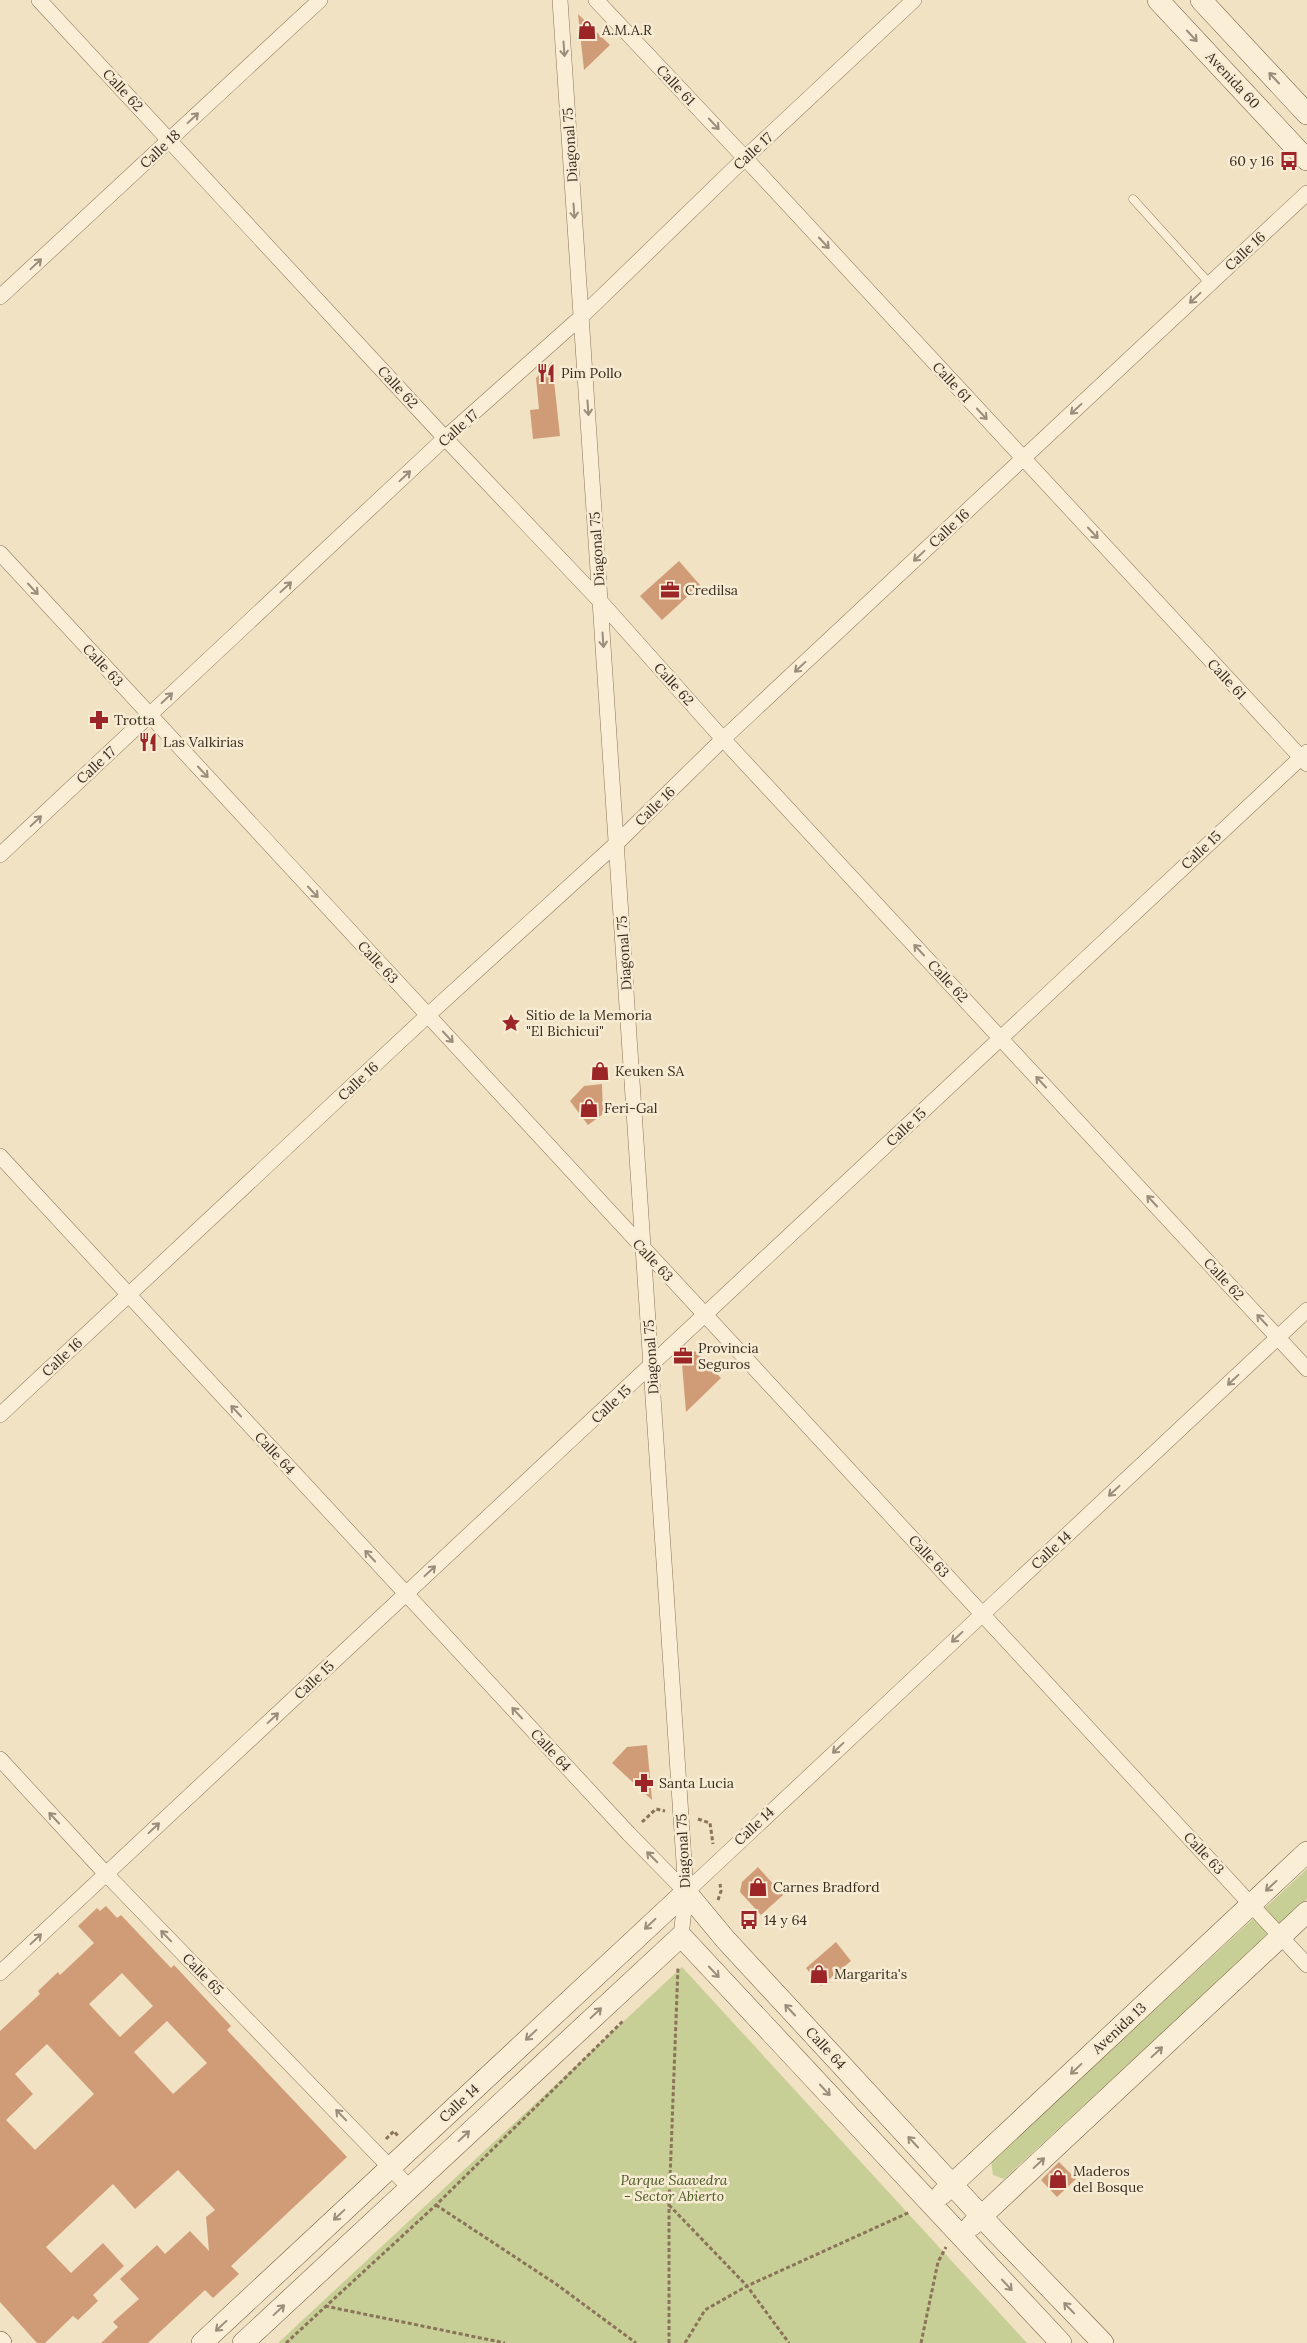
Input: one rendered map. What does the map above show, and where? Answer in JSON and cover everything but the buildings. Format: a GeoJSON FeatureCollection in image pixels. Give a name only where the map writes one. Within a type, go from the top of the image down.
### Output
{"type":"FeatureCollection","features":[{"type":"Feature","properties":{"kind":"main road","name":"Avenida 60"},"geometry":{"type":"LineString","coordinates":[[1158,0],[1307,160]]}},
{"type":"Feature","properties":{"kind":"main road"},"geometry":{"type":"LineString","coordinates":[[1201,0],[1307,114]]}},
{"type":"Feature","properties":{"kind":"main road","name":"Avenida 13"},"geometry":{"type":"LineString","coordinates":[[932,2204],[1307,1852]]}},
{"type":"Feature","properties":{"kind":"main road","name":"Calle 14"},"geometry":{"type":"LineString","coordinates":[[202,2343],[686,1892]]}},
{"type":"Feature","properties":{"kind":"main road","name":"Calle 64"},"geometry":{"type":"LineString","coordinates":[[686,1892],[724,1939],[1103,2343]]}},
{"type":"Feature","properties":{"kind":"main road"},"geometry":{"type":"LineString","coordinates":[[954,2241],[1307,1912]]}},
{"type":"Feature","properties":{"kind":"main road"},"geometry":{"type":"LineString","coordinates":[[681,1936],[932,2204],[954,2241],[1061,2343]]}},
{"type":"Feature","properties":{"kind":"main road","name":"Calle 14"},"geometry":{"type":"LineString","coordinates":[[243,2343],[681,1936]]}},
{"type":"Feature","properties":{"kind":"street","name":"Calle 62"},"geometry":{"type":"LineString","coordinates":[[39,0],[445,438],[600,601],[723,739],[1307,1369]]}},
{"type":"Feature","properties":{"kind":"street","name":"Calle 18"},"geometry":{"type":"LineString","coordinates":[[0,297],[320,0]]}},
{"type":"Feature","properties":{"kind":"street","name":"Diagonal 75"},"geometry":{"type":"LineString","coordinates":[[560,0],[686,1892],[681,1936]]}},
{"type":"Feature","properties":{"kind":"street","name":"Calle 61"},"geometry":{"type":"LineString","coordinates":[[596,0],[1023,459],[1305,758]]}},
{"type":"Feature","properties":{"kind":"street","name":"Calle 17"},"geometry":{"type":"LineString","coordinates":[[0,855],[445,438],[581,317],[745,158],[914,0]]}},
{"type":"Feature","properties":{"kind":"street","name":"Calle 16"},"geometry":{"type":"LineString","coordinates":[[0,1415],[428,1015],[617,843],[723,739],[1307,194]]}},
{"type":"Feature","properties":{"kind":"street","name":"Calle 63"},"geometry":{"type":"LineString","coordinates":[[0,553],[1307,1964]]}},
{"type":"Feature","properties":{"kind":"street","name":"Calle 15"},"geometry":{"type":"LineString","coordinates":[[0,1973],[1001,1038],[1305,758]]}},
{"type":"Feature","properties":{"kind":"street","name":"Calle 64"},"geometry":{"type":"LineString","coordinates":[[0,1156],[629,1834],[686,1892]]}},
{"type":"Feature","properties":{"kind":"street","name":"Calle 14"},"geometry":{"type":"LineString","coordinates":[[686,1892],[1307,1310]]}},
{"type":"Feature","properties":{"kind":"street","name":"Calle 65"},"geometry":{"type":"LineString","coordinates":[[0,1760],[106,1874],[409,2187]]}},
{"type":"Feature","properties":{"kind":"lane"},"geometry":{"type":"LineString","coordinates":[[1133,199],[1210,284]]}},
{"type":"Feature","properties":{"kind":"path"},"geometry":{"type":"LineString","coordinates":[[670,2343],[668,2205],[678,1967],[671,1974]]}},
{"type":"Feature","properties":{"kind":"path"},"geometry":{"type":"LineString","coordinates":[[286,2343],[436,2205],[629,2014]]}},
{"type":"Feature","properties":{"kind":"path"},"geometry":{"type":"LineString","coordinates":[[436,2205],[556,2284],[636,2343]]}},
{"type":"Feature","properties":{"kind":"path"},"geometry":{"type":"LineString","coordinates":[[668,2205],[747,2286],[789,2343]]}},
{"type":"Feature","properties":{"kind":"path"},"geometry":{"type":"LineString","coordinates":[[685,2343],[704,2310],[747,2286],[911,2211]]}},
{"type":"Feature","properties":{"kind":"path"},"geometry":{"type":"LineString","coordinates":[[921,2343],[938,2262],[954,2241]]}},
{"type":"Feature","properties":{"kind":"path"},"geometry":{"type":"LineString","coordinates":[[325,2306],[505,2343]]}},
{"type":"Feature","properties":{"kind":"green space"},"geometry":{"type":"Polygon","coordinates":[[[1307,1869],[1307,1899],[1004,2179],[993,2175],[991,2161],[1307,1869]]]}},
{"type":"Feature","properties":{"kind":"green space","name":"Parque Saavedra - Sector Abierto"},"geometry":{"type":"Polygon","coordinates":[[[682,1967],[1027,2343],[278,2343],[682,1967]]]}},
{"type":"Feature","properties":{"kind":"place","name":"A.M.A.R"},"geometry":{"type":"Point","coordinates":[587,30]}},
{"type":"Feature","properties":{"kind":"place","name":"60 y 16"},"geometry":{"type":"Point","coordinates":[1289,161]}},
{"type":"Feature","properties":{"kind":"place","name":"Pim Pollo"},"geometry":{"type":"Point","coordinates":[546,373]}},
{"type":"Feature","properties":{"kind":"place","name":"Credilsa"},"geometry":{"type":"Point","coordinates":[670,590]}},
{"type":"Feature","properties":{"kind":"place","name":"Trotta"},"geometry":{"type":"Point","coordinates":[99,720]}},
{"type":"Feature","properties":{"kind":"place","name":"Las Valkirias"},"geometry":{"type":"Point","coordinates":[148,742]}},
{"type":"Feature","properties":{"kind":"place","name":"Sitio de la Memoria \"El Bichicui\""},"geometry":{"type":"Point","coordinates":[511,1023]}},
{"type":"Feature","properties":{"kind":"place","name":"Keuken SA"},"geometry":{"type":"Point","coordinates":[600,1071]}},
{"type":"Feature","properties":{"kind":"place","name":"Feri-Gal"},"geometry":{"type":"Point","coordinates":[589,1108]}},
{"type":"Feature","properties":{"kind":"place","name":"Provincia Seguros"},"geometry":{"type":"Point","coordinates":[683,1356]}},
{"type":"Feature","properties":{"kind":"place","name":"Santa Lucia"},"geometry":{"type":"Point","coordinates":[644,1783]}},
{"type":"Feature","properties":{"kind":"place","name":"Carnes Bradford"},"geometry":{"type":"Point","coordinates":[758,1887]}},
{"type":"Feature","properties":{"kind":"place","name":"14 y 64"},"geometry":{"type":"Point","coordinates":[749,1920]}},
{"type":"Feature","properties":{"kind":"place","name":"Margarita's"},"geometry":{"type":"Point","coordinates":[819,1974]}},
{"type":"Feature","properties":{"kind":"place","name":"Maderos del Bosque"},"geometry":{"type":"Point","coordinates":[1058,2179]}}]}
